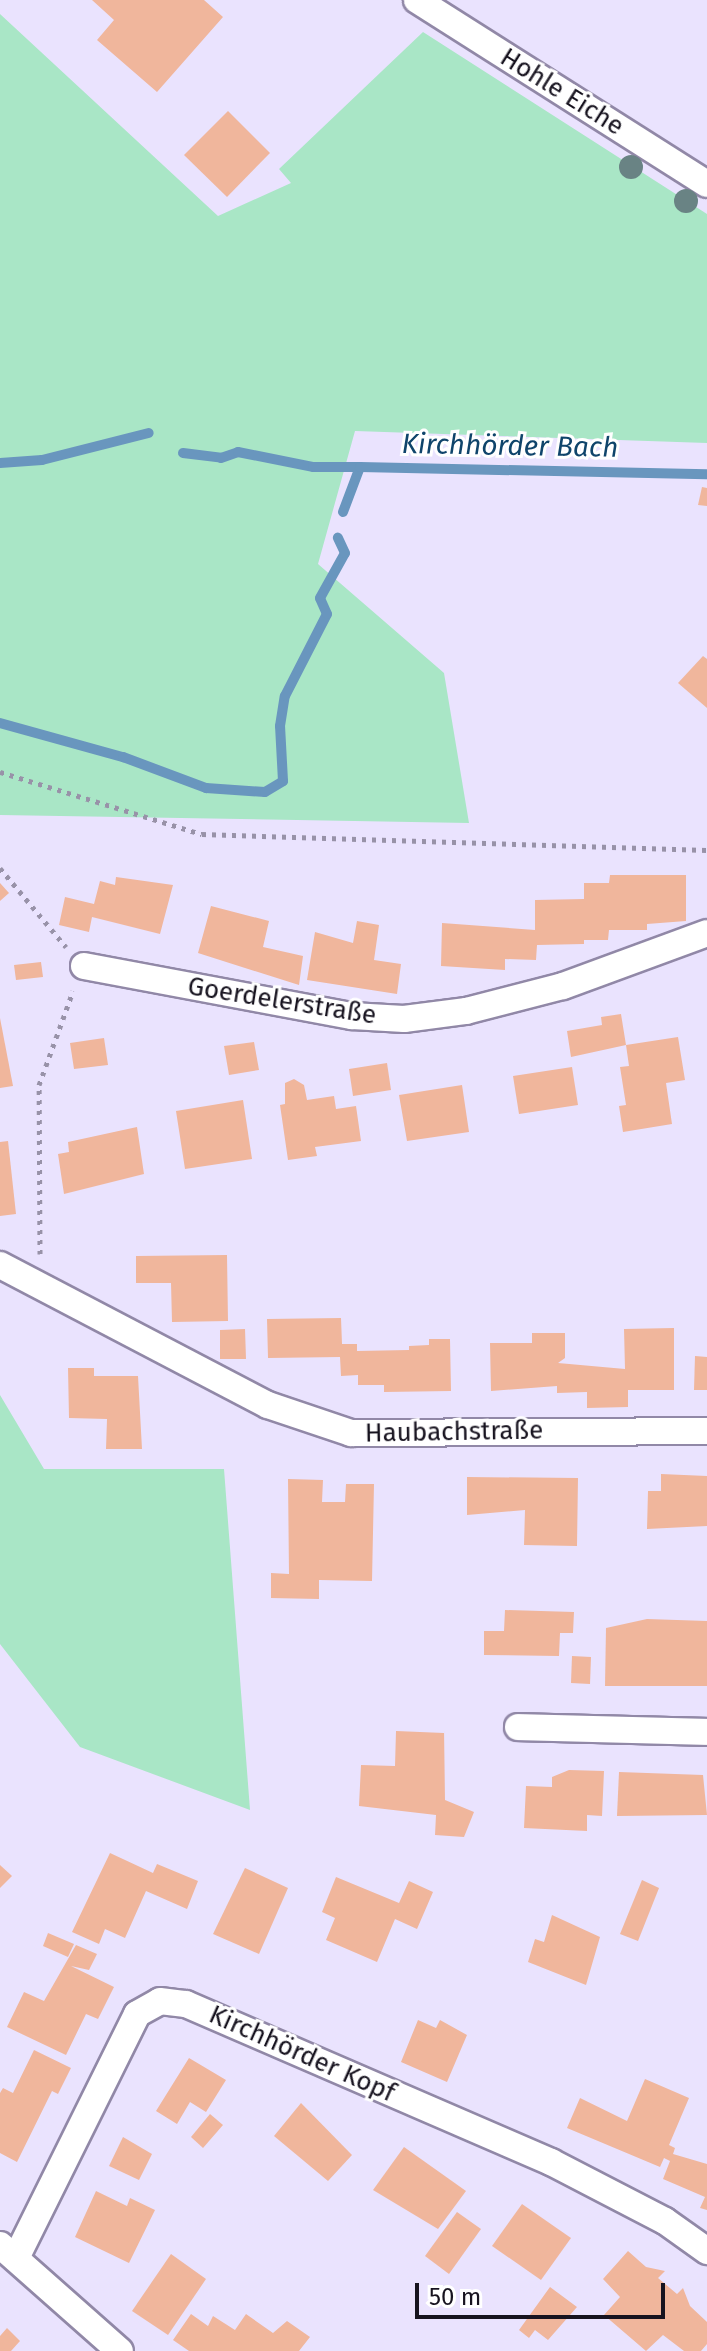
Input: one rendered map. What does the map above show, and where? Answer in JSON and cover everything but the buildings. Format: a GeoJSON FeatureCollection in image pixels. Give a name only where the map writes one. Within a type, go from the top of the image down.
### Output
{"type":"FeatureCollection","features":[{"type":"Feature","properties":{"kind":"street","name":"Hohle Eiche"},"geometry":{"type":"LineString","coordinates":[[417,0],[707,184]]}},
{"type":"Feature","properties":{"kind":"street","name":"Goerdelerstraße"},"geometry":{"type":"LineString","coordinates":[[84,966],[352,1016],[404,1019],[466,1011],[563,986],[707,933]]}},
{"type":"Feature","properties":{"kind":"street","name":"Haubachstraße"},"geometry":{"type":"LineString","coordinates":[[0,1265],[268,1405],[351,1433],[707,1431]]}},
{"type":"Feature","properties":{"kind":"street"},"geometry":{"type":"LineString","coordinates":[[518,1727],[707,1732]]}},
{"type":"Feature","properties":{"kind":"street","name":"Kirchhörder Kopf"},"geometry":{"type":"LineString","coordinates":[[8,2252],[137,2014],[160,2001],[186,2004],[551,2162],[665,2221],[707,2251]]}},
{"type":"Feature","properties":{"kind":"street"},"geometry":{"type":"LineString","coordinates":[[8,2252],[120,2351]]}},
{"type":"Feature","properties":{"kind":"path"},"geometry":{"type":"LineString","coordinates":[[0,779],[0,772],[202,834],[707,850]]}},
{"type":"Feature","properties":{"kind":"path"},"geometry":{"type":"LineString","coordinates":[[0,868],[47,928]]}},
{"type":"Feature","properties":{"kind":"path"},"geometry":{"type":"LineString","coordinates":[[42,1287],[36,1137],[39,1085],[56,1027],[84,966]]}},
{"type":"Feature","properties":{"kind":"green space"},"geometry":{"type":"Polygon","coordinates":[[[0,14],[218,216],[291,183],[279,169],[423,32],[707,214],[707,443],[355,431],[318,564],[444,673],[469,823],[0,815],[0,14]]]}},
{"type":"Feature","properties":{"kind":"green space"},"geometry":{"type":"Polygon","coordinates":[[[0,1395],[44,1469],[224,1469],[250,1810],[80,1747],[0,1644],[0,1395]]]}},
{"type":"Feature","properties":{"kind":"waterway"},"geometry":{"type":"LineString","coordinates":[[0,463],[42,460],[149,433]]}},
{"type":"Feature","properties":{"kind":"waterway"},"geometry":{"type":"LineString","coordinates":[[183,453],[221,458],[238,452],[313,467],[360,467]]}},
{"type":"Feature","properties":{"kind":"waterway","name":"Kirchhörder Bach"},"geometry":{"type":"LineString","coordinates":[[343,512],[360,467],[707,474]]}},
{"type":"Feature","properties":{"kind":"waterway","name":"Kirchhörder Bach"},"geometry":{"type":"LineString","coordinates":[[0,723],[123,757],[206,788],[265,792],[283,781],[280,726],[285,696],[327,614],[320,598],[345,553],[338,538]]}}]}
